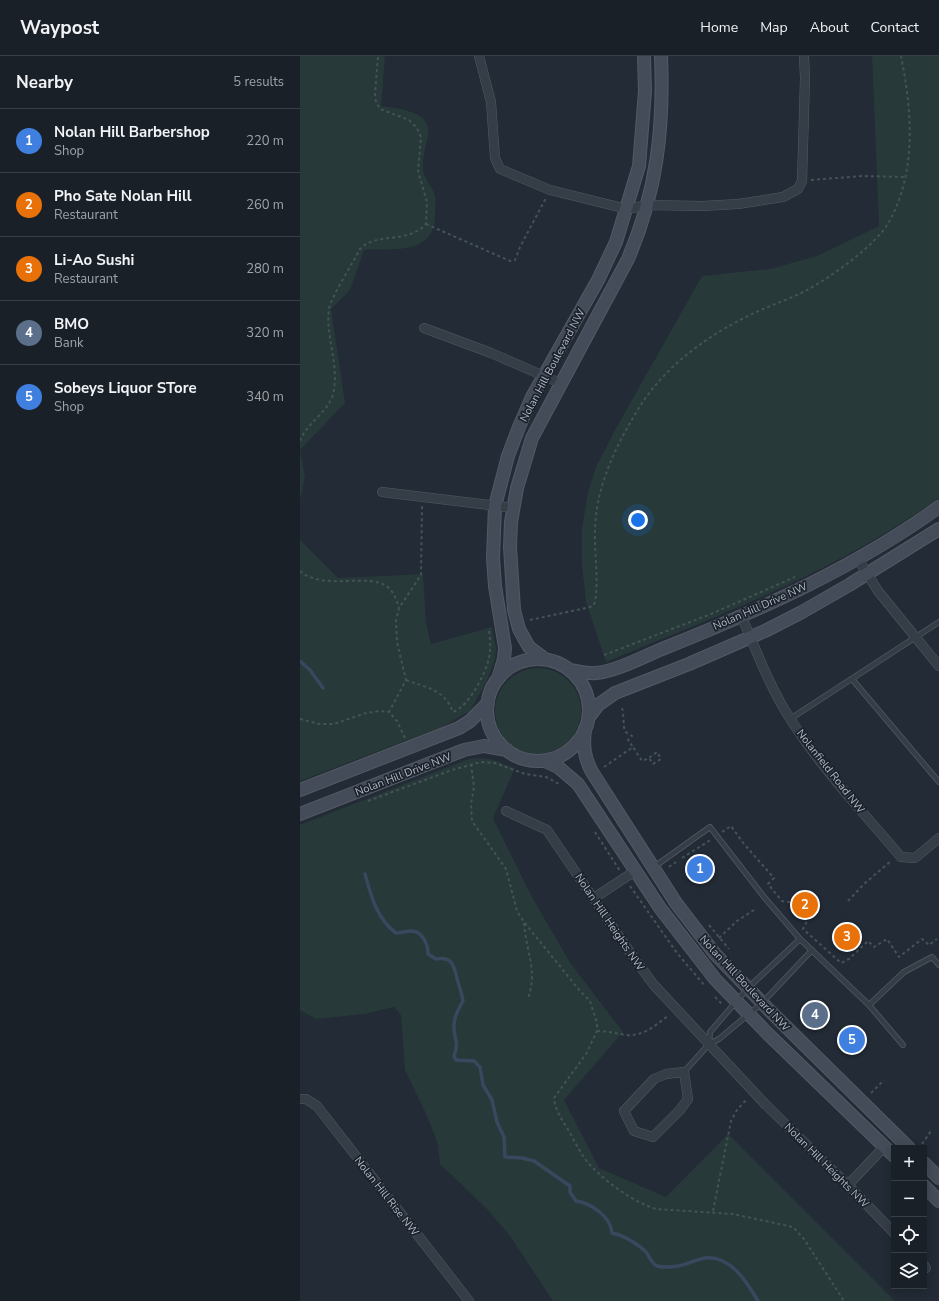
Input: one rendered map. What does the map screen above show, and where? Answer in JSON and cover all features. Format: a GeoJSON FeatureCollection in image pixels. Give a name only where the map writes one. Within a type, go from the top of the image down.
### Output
{"type":"FeatureCollection","features":[{"type":"Feature","properties":{"kind":"street"},"geometry":{"type":"LineString","coordinates":[[479,56],[491,102],[495,158],[500,169],[550,190],[638,207],[738,204],[790,194],[798,189],[802,181],[805,78],[804,56]]}},
{"type":"Feature","properties":{"kind":"street","name":"Nolan Hill Boulevard NW"},"geometry":{"type":"LineString","coordinates":[[545,659],[529,647],[519,629],[514,610],[510,547],[514,508],[524,464],[532,438],[560,383],[628,259],[638,207],[639,166],[645,91],[644,56]]}},
{"type":"Feature","properties":{"kind":"street","name":"Nolan Hill Boulevard NW"},"geometry":{"type":"LineString","coordinates":[[498,679],[504,659],[504,648],[495,586],[493,558],[495,506],[508,456],[519,427],[544,376],[598,280],[616,242],[638,207],[655,172],[660,133],[662,96],[661,56]]}},
{"type":"Feature","properties":{"kind":"street"},"geometry":{"type":"LineString","coordinates":[[424,328],[491,353],[560,383]]}},
{"type":"Feature","properties":{"kind":"street"},"geometry":{"type":"LineString","coordinates":[[382,492],[514,508]]}},
{"type":"Feature","properties":{"kind":"street","name":"Nolan Hill Drive NW"},"geometry":{"type":"LineString","coordinates":[[569,670],[588,673],[607,671],[741,615],[840,570],[939,507]]}},
{"type":"Feature","properties":{"kind":"street","name":"Nolan Hill Drive NW"},"geometry":{"type":"LineString","coordinates":[[589,716],[598,705],[615,693],[750,637],[802,612],[868,574],[939,529]]}},
{"type":"Feature","properties":{"kind":"street"},"geometry":{"type":"LineString","coordinates":[[858,559],[878,591],[939,666]]}},
{"type":"Feature","properties":{"kind":"street","name":"Nolanfield Road NW"},"geometry":{"type":"LineString","coordinates":[[741,615],[778,698],[790,719],[817,758],[901,857],[915,858],[939,838]]}},
{"type":"Feature","properties":{"kind":"street"},"geometry":{"type":"LineString","coordinates":[[545,659],[558,663],[569,670],[578,679],[585,690],[589,703],[589,716],[579,741],[569,750],[558,757],[532,761],[519,757],[507,750],[498,741],[491,730],[488,717],[488,704],[491,690],[498,679],[507,670],[518,663],[545,659]]}},
{"type":"Feature","properties":{"kind":"street","name":"Nolan Hill Drive NW"},"geometry":{"type":"LineString","coordinates":[[300,790],[459,728],[470,721],[488,704]]}},
{"type":"Feature","properties":{"kind":"street","name":"Nolan Hill Boulevard NW"},"geometry":{"type":"LineString","coordinates":[[585,729],[583,744],[589,767],[653,868],[700,936],[762,1003],[906,1145]]}},
{"type":"Feature","properties":{"kind":"street","name":"Nolan Hill Drive NW"},"geometry":{"type":"LineString","coordinates":[[300,814],[464,750],[484,746],[507,750]]}},
{"type":"Feature","properties":{"kind":"street","name":"Nolan Hill Boulevard NW"},"geometry":{"type":"LineString","coordinates":[[545,760],[558,767],[578,784],[683,940],[715,979],[891,1153]]}},
{"type":"Feature","properties":{"kind":"street","name":"Nolan Hill Heights NW"},"geometry":{"type":"LineString","coordinates":[[506,811],[547,830],[594,898],[626,948],[653,984],[674,1008],[757,1094],[891,1230]]}},
{"type":"Feature","properties":{"kind":"street"},"geometry":{"type":"LineString","coordinates":[[594,898],[635,870]]}},
{"type":"Feature","properties":{"kind":"street"},"geometry":{"type":"LineString","coordinates":[[684,1072],[688,1098],[680,1110],[653,1137],[634,1131],[624,1111],[654,1079],[666,1074],[684,1072]]}},
{"type":"Feature","properties":{"kind":"street","name":"Nolan Hill Rise NW"},"geometry":{"type":"LineString","coordinates":[[300,1100],[306,1099],[317,1106],[469,1301]]}},
{"type":"Feature","properties":{"kind":"street"},"geometry":{"type":"LineString","coordinates":[[848,1185],[884,1146]]}},
{"type":"Feature","properties":{"kind":"street"},"geometry":{"type":"LineString","coordinates":[[927,1166],[939,1178]]}},
{"type":"Feature","properties":{"kind":"street"},"geometry":{"type":"LineString","coordinates":[[927,1189],[939,1201]]}},
{"type":"Feature","properties":{"kind":"lane"},"geometry":{"type":"LineString","coordinates":[[790,719],[939,622]]}},
{"type":"Feature","properties":{"kind":"lane"},"geometry":{"type":"LineString","coordinates":[[852,679],[939,782]]}},
{"type":"Feature","properties":{"kind":"lane"},"geometry":{"type":"LineString","coordinates":[[653,868],[710,828],[764,897],[800,939],[869,1005],[903,1045]]}},
{"type":"Feature","properties":{"kind":"lane"},"geometry":{"type":"LineString","coordinates":[[709,1044],[710,1032],[748,988],[800,939]]}},
{"type":"Feature","properties":{"kind":"lane"},"geometry":{"type":"LineString","coordinates":[[684,1072],[709,1044],[719,1039],[762,1003],[812,950]]}},
{"type":"Feature","properties":{"kind":"lane"},"geometry":{"type":"LineString","coordinates":[[869,1005],[904,972],[932,957],[939,965]]}},
{"type":"Feature","properties":{"kind":"path"},"geometry":{"type":"LineString","coordinates":[[300,441],[310,425],[330,403],[333,393],[334,376],[329,306],[360,249],[365,244],[372,241],[414,234],[426,224],[427,202],[418,171],[421,137],[417,128],[408,120],[380,109],[376,102],[375,94],[378,56]]}},
{"type":"Feature","properties":{"kind":"path"},"geometry":{"type":"LineString","coordinates":[[530,620],[586,608],[592,606],[596,602],[595,528],[601,490],[614,454],[634,415],[654,387],[674,365],[717,333],[750,315],[808,290],[850,261],[876,238],[888,222],[906,177],[910,147],[910,125],[901,56]]}},
{"type":"Feature","properties":{"kind":"path"},"geometry":{"type":"LineString","coordinates":[[802,181],[862,176],[906,177]]}},
{"type":"Feature","properties":{"kind":"path"},"geometry":{"type":"LineString","coordinates":[[426,224],[510,261],[516,260],[520,247],[550,190]]}},
{"type":"Feature","properties":{"kind":"path"},"geometry":{"type":"LineString","coordinates":[[389,712],[406,680],[397,642],[396,622],[399,608],[421,575],[423,497]]}},
{"type":"Feature","properties":{"kind":"path"},"geometry":{"type":"LineString","coordinates":[[300,571],[315,580],[367,582],[384,585],[390,589],[399,608]]}},
{"type":"Feature","properties":{"kind":"path"},"geometry":{"type":"LineString","coordinates":[[604,655],[711,614],[801,575]]}},
{"type":"Feature","properties":{"kind":"path"},"geometry":{"type":"LineString","coordinates":[[406,680],[440,692],[450,704],[453,712],[460,709],[467,702],[484,673],[489,658],[491,644],[489,630]]}},
{"type":"Feature","properties":{"kind":"path"},"geometry":{"type":"LineString","coordinates":[[622,708],[625,715],[625,732],[632,736],[628,740],[642,761],[657,752],[661,759],[653,764],[649,758]]}},
{"type":"Feature","properties":{"kind":"path"},"geometry":{"type":"LineString","coordinates":[[300,719],[319,724],[334,724],[366,713],[379,711],[389,712],[397,721],[409,748]]}},
{"type":"Feature","properties":{"kind":"path"},"geometry":{"type":"LineString","coordinates":[[604,767],[633,747]]}},
{"type":"Feature","properties":{"kind":"path"},"geometry":{"type":"LineString","coordinates":[[366,802],[471,764],[481,762],[495,764],[525,774],[546,777],[560,785]]}},
{"type":"Feature","properties":{"kind":"path"},"geometry":{"type":"LineString","coordinates":[[471,764],[474,778],[471,804],[472,821],[506,869],[517,911],[524,922],[580,991],[590,1001],[597,1023],[597,1031],[586,1054],[554,1098],[554,1106],[581,1152],[593,1168],[610,1183],[646,1206],[656,1209],[713,1212],[769,1221],[793,1228],[804,1239],[844,1301]]}},
{"type":"Feature","properties":{"kind":"path"},"geometry":{"type":"LineString","coordinates":[[670,867],[731,826],[744,844],[774,878],[768,884],[782,901],[794,903],[806,917],[807,920],[803,929],[841,962],[850,960],[868,941],[874,947],[887,939],[899,956],[922,939],[929,945],[937,939]]}},
{"type":"Feature","properties":{"kind":"path"},"geometry":{"type":"LineString","coordinates":[[594,831],[624,878],[668,941],[706,988]]}},
{"type":"Feature","properties":{"kind":"path"},"geometry":{"type":"LineString","coordinates":[[848,901],[864,884],[891,861]]}},
{"type":"Feature","properties":{"kind":"path"},"geometry":{"type":"LineString","coordinates":[[719,938],[737,921],[754,910]]}},
{"type":"Feature","properties":{"kind":"path"},"geometry":{"type":"LineString","coordinates":[[524,922],[525,940],[533,977],[532,987],[528,998]]}},
{"type":"Feature","properties":{"kind":"path"},"geometry":{"type":"LineString","coordinates":[[709,925],[728,949]]}},
{"type":"Feature","properties":{"kind":"path"},"geometry":{"type":"LineString","coordinates":[[710,992],[728,1012]]}},
{"type":"Feature","properties":{"kind":"path"},"geometry":{"type":"LineString","coordinates":[[597,1031],[609,1030],[626,1035],[649,1031],[674,1008]]}},
{"type":"Feature","properties":{"kind":"path"},"geometry":{"type":"LineString","coordinates":[[871,1093],[884,1080]]}},
{"type":"Feature","properties":{"kind":"path"},"geometry":{"type":"LineString","coordinates":[[713,1212],[731,1121],[743,1103],[757,1094]]}},
{"type":"Feature","properties":{"kind":"path"},"geometry":{"type":"LineString","coordinates":[[922,1144],[931,1131]]}},
{"type":"Feature","properties":{"kind":"shaded area"},"geometry":{"type":"Polygon","coordinates":[[[300,56],[385,56],[381,106],[412,112],[420,116],[428,127],[423,170],[435,195],[435,213],[434,227],[429,237],[421,243],[412,247],[400,249],[364,250],[350,290],[331,309],[345,403],[300,450],[300,56]]]}},
{"type":"Feature","properties":{"kind":"shaded area"},"geometry":{"type":"Polygon","coordinates":[[[872,56],[939,56],[939,498],[860,548],[819,570],[735,609],[606,662],[586,602],[582,565],[582,528],[588,492],[596,467],[615,430],[702,276],[770,269],[817,256],[879,226],[872,56]]]}},
{"type":"Feature","properties":{"kind":"shaded area"},"geometry":{"type":"Polygon","coordinates":[[[300,450],[305,477],[300,500],[300,450]]]}},
{"type":"Feature","properties":{"kind":"shaded area"},"geometry":{"type":"Polygon","coordinates":[[[300,540],[338,578],[423,574],[426,623],[431,644],[492,627],[496,648],[495,660],[486,683],[470,711],[444,726],[300,781],[300,540]]]}},
{"type":"Feature","properties":{"kind":"shaded area"},"geometry":{"type":"Polygon","coordinates":[[[538,668],[554,672],[568,681],[577,695],[581,711],[577,727],[568,741],[554,750],[538,754],[522,750],[508,741],[499,727],[495,711],[499,695],[508,681],[522,672],[538,668]]]}},
{"type":"Feature","properties":{"kind":"shaded area"},"geometry":{"type":"Polygon","coordinates":[[[476,758],[491,759],[515,768],[493,818],[533,899],[571,964],[623,1032],[564,1100],[599,1168],[666,1197],[728,1134],[895,1301],[553,1301],[510,1236],[487,1209],[440,1164],[438,1144],[427,1116],[405,1070],[401,1015],[394,1007],[365,1014],[316,1019],[300,1010],[300,825],[466,760],[476,758]]]}},
{"type":"Feature","properties":{"kind":"waterway"},"geometry":{"type":"LineString","coordinates":[[300,661],[310,670],[323,688]]}},
{"type":"Feature","properties":{"kind":"waterway"},"geometry":{"type":"LineString","coordinates":[[365,874],[379,914],[389,927],[396,933],[411,931],[419,933],[426,943],[428,954],[436,959],[446,959],[450,961],[454,968],[463,1001],[454,1022],[456,1043],[456,1051],[454,1056],[456,1060],[474,1061],[480,1067],[483,1085],[492,1100],[497,1122],[504,1137],[505,1157],[522,1158],[534,1161],[570,1186],[570,1192],[576,1201],[582,1202],[594,1208],[604,1216],[611,1227],[612,1233],[630,1240],[639,1246],[646,1252],[655,1265],[671,1267],[699,1259],[714,1258],[730,1265],[737,1271],[749,1286],[758,1301]]}},
{"type":"Feature","properties":{"kind":"place","name":"Nolan Hill Barbershop"},"geometry":{"type":"Point","coordinates":[700,869]}},
{"type":"Feature","properties":{"kind":"place","name":"Pho Sate Nolan Hill"},"geometry":{"type":"Point","coordinates":[805,905]}},
{"type":"Feature","properties":{"kind":"place","name":"Li-Ao Sushi"},"geometry":{"type":"Point","coordinates":[847,937]}},
{"type":"Feature","properties":{"kind":"place","name":"BMO"},"geometry":{"type":"Point","coordinates":[815,1015]}},
{"type":"Feature","properties":{"kind":"place","name":"Sobeys Liquor STore"},"geometry":{"type":"Point","coordinates":[852,1040]}}]}
